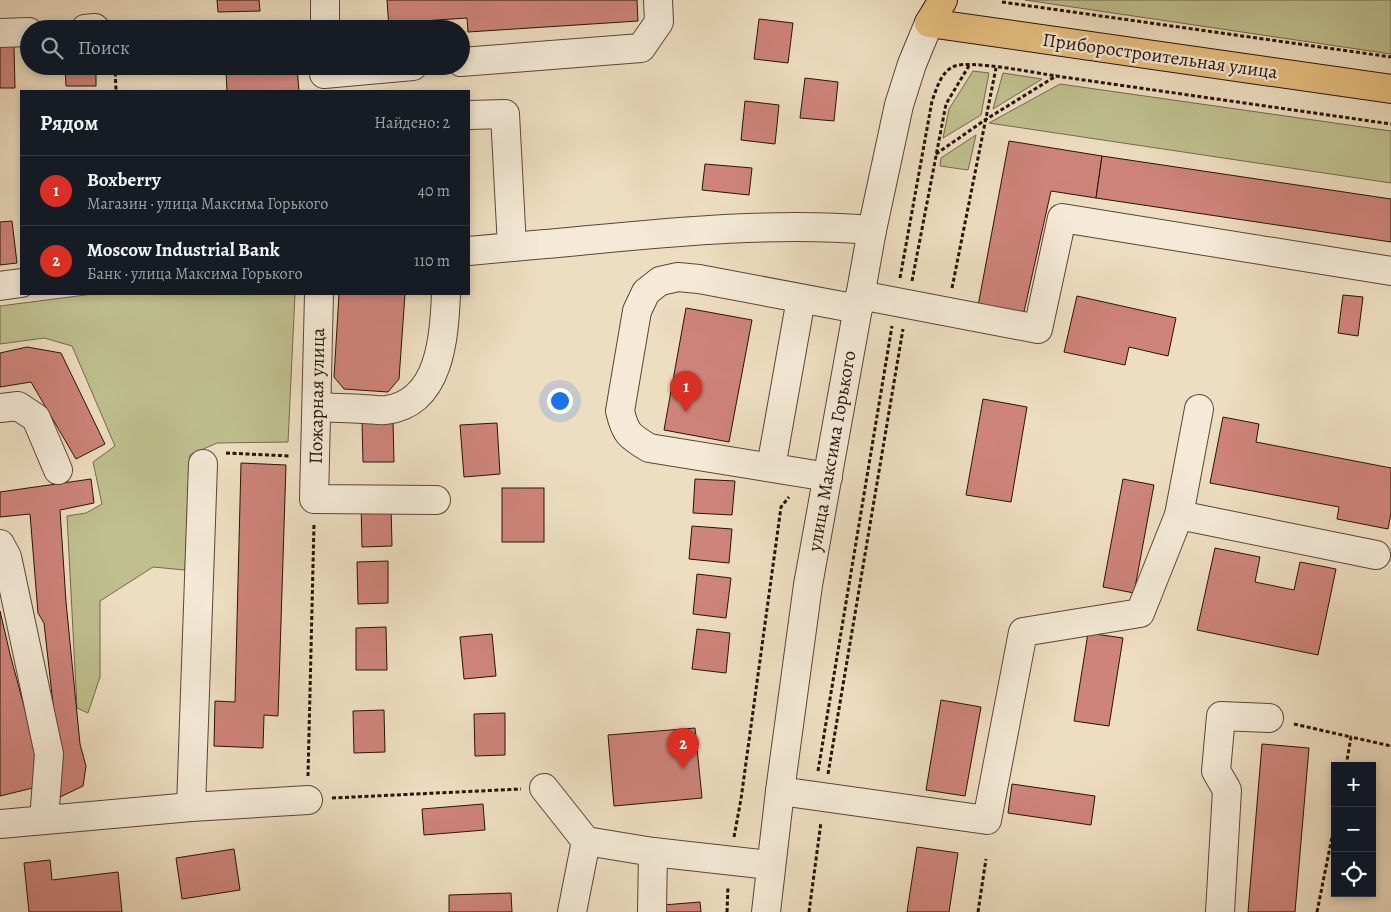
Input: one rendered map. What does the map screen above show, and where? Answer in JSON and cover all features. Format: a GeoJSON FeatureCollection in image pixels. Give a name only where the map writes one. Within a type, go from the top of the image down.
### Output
{"type":"FeatureCollection","features":[{"type":"Feature","properties":{"kind":"main road","name":"улица Максима Горького"},"geometry":{"type":"LineString","coordinates":[[930,23],[943,0]]}},
{"type":"Feature","properties":{"kind":"main road","name":"Приборостроительная улица"},"geometry":{"type":"LineString","coordinates":[[930,23],[1391,89]]}},
{"type":"Feature","properties":{"kind":"street"},"geometry":{"type":"LineString","coordinates":[[325,0],[325,20]]}},
{"type":"Feature","properties":{"kind":"street"},"geometry":{"type":"LineString","coordinates":[[470,61],[641,48],[659,22],[658,0]]}},
{"type":"Feature","properties":{"kind":"street","name":"улица Максима Горького"},"geometry":{"type":"LineString","coordinates":[[766,912],[770,865],[808,585],[872,230],[899,105],[912,64],[930,23]]}},
{"type":"Feature","properties":{"kind":"street"},"geometry":{"type":"LineString","coordinates":[[0,33],[20,32]]}},
{"type":"Feature","properties":{"kind":"street"},"geometry":{"type":"LineString","coordinates":[[324,77],[340,75]]}},
{"type":"Feature","properties":{"kind":"street"},"geometry":{"type":"LineString","coordinates":[[470,114],[505,114],[512,247]]}},
{"type":"Feature","properties":{"kind":"street"},"geometry":{"type":"LineString","coordinates":[[828,477],[649,448],[635,440],[624,427],[620,411],[637,311],[646,292],[660,281],[678,277],[699,279],[801,300],[902,302],[1038,329],[1062,218],[1391,271]]}},
{"type":"Feature","properties":{"kind":"street"},"geometry":{"type":"LineString","coordinates":[[470,250],[707,230],[807,227],[872,230]]}},
{"type":"Feature","properties":{"kind":"street"},"geometry":{"type":"LineString","coordinates":[[0,286],[20,283]]}},
{"type":"Feature","properties":{"kind":"street","name":"Пожарная улица"},"geometry":{"type":"LineString","coordinates":[[314,499],[319,295]]}},
{"type":"Feature","properties":{"kind":"street"},"geometry":{"type":"LineString","coordinates":[[317,407],[386,410],[405,404],[418,396],[431,378],[439,356],[443,340],[446,295]]}},
{"type":"Feature","properties":{"kind":"street"},"geometry":{"type":"LineString","coordinates":[[771,467],[801,300]]}},
{"type":"Feature","properties":{"kind":"street"},"geometry":{"type":"LineString","coordinates":[[0,408],[18,406],[36,418],[58,470]]}},
{"type":"Feature","properties":{"kind":"street"},"geometry":{"type":"LineString","coordinates":[[780,791],[987,820],[1023,632],[1140,613],[1178,515],[1198,409]]}},
{"type":"Feature","properties":{"kind":"street"},"geometry":{"type":"LineString","coordinates":[[191,807],[203,464]]}},
{"type":"Feature","properties":{"kind":"street"},"geometry":{"type":"LineString","coordinates":[[314,499],[436,500]]}},
{"type":"Feature","properties":{"kind":"street"},"geometry":{"type":"LineString","coordinates":[[1178,515],[1376,555]]}},
{"type":"Feature","properties":{"kind":"street"},"geometry":{"type":"LineString","coordinates":[[0,544],[7,558],[49,754],[44,820]]}},
{"type":"Feature","properties":{"kind":"street"},"geometry":{"type":"LineString","coordinates":[[1220,912],[1227,790],[1216,771],[1221,716],[1269,718]]}},
{"type":"Feature","properties":{"kind":"street"},"geometry":{"type":"LineString","coordinates":[[544,788],[586,841],[653,852],[770,865]]}},
{"type":"Feature","properties":{"kind":"street"},"geometry":{"type":"LineString","coordinates":[[0,824],[191,807],[308,800]]}},
{"type":"Feature","properties":{"kind":"street"},"geometry":{"type":"LineString","coordinates":[[572,912],[586,841]]}},
{"type":"Feature","properties":{"kind":"street"},"geometry":{"type":"LineString","coordinates":[[652,912],[653,852]]}},
{"type":"Feature","properties":{"kind":"path"},"geometry":{"type":"LineString","coordinates":[[1003,1],[1391,57]]}},
{"type":"Feature","properties":{"kind":"path"},"geometry":{"type":"LineString","coordinates":[[824,797],[816,781],[902,302],[946,104],[970,64]]}},
{"type":"Feature","properties":{"kind":"path"},"geometry":{"type":"LineString","coordinates":[[808,912],[824,797],[932,101],[942,75],[954,66],[970,64],[1391,124]]}},
{"type":"Feature","properties":{"kind":"path"},"geometry":{"type":"LineString","coordinates":[[948,311],[996,68]]}},
{"type":"Feature","properties":{"kind":"path"},"geometry":{"type":"LineString","coordinates":[[115,75],[116,90]]}},
{"type":"Feature","properties":{"kind":"path"},"geometry":{"type":"LineString","coordinates":[[936,155],[986,120],[1056,76]]}},
{"type":"Feature","properties":{"kind":"path"},"geometry":{"type":"LineString","coordinates":[[203,464],[217,453],[315,457]]}},
{"type":"Feature","properties":{"kind":"path"},"geometry":{"type":"LineString","coordinates":[[314,499],[308,800],[544,788]]}},
{"type":"Feature","properties":{"kind":"path"},"geometry":{"type":"LineString","coordinates":[[1269,718],[1391,746]]}},
{"type":"Feature","properties":{"kind":"path"},"geometry":{"type":"LineString","coordinates":[[1347,762],[1351,738]]}},
{"type":"Feature","properties":{"kind":"path"},"geometry":{"type":"LineString","coordinates":[[1317,912],[1331,842]]}},
{"type":"Feature","properties":{"kind":"path"},"geometry":{"type":"LineString","coordinates":[[978,912],[986,859]]}},
{"type":"Feature","properties":{"kind":"green space"},"geometry":{"type":"Polygon","coordinates":[[[1025,0],[1391,0],[1391,54],[1025,0]]]}},
{"type":"Feature","properties":{"kind":"green space"},"geometry":{"type":"Polygon","coordinates":[[[973,71],[989,73],[981,115],[943,138],[949,109],[973,71]]]}},
{"type":"Feature","properties":{"kind":"green space"},"geometry":{"type":"Polygon","coordinates":[[[1003,73],[1042,79],[993,109],[1003,73]]]}},
{"type":"Feature","properties":{"kind":"green space"},"geometry":{"type":"Polygon","coordinates":[[[1060,84],[1391,131],[1391,183],[989,123],[1060,84]]]}},
{"type":"Feature","properties":{"kind":"green space"},"geometry":{"type":"Polygon","coordinates":[[[976,135],[968,170],[940,166],[941,158],[976,135]]]}},
{"type":"Feature","properties":{"kind":"green space"},"geometry":{"type":"Polygon","coordinates":[[[85,295],[295,295],[288,442],[217,443],[190,455],[185,570],[153,567],[100,601],[100,677],[88,713],[77,708],[67,516],[86,513],[102,504],[93,462],[115,446],[72,346],[44,338],[0,344],[0,306],[85,295]]]}},
{"type":"Feature","properties":{"kind":"building"},"geometry":{"type":"Polygon","coordinates":[[[217,0],[259,0],[260,11],[218,12],[217,0]]]}},
{"type":"Feature","properties":{"kind":"building"},"geometry":{"type":"Polygon","coordinates":[[[387,0],[637,0],[638,21],[470,32],[470,20],[467,20],[467,18],[388,20],[387,0]]]}},
{"type":"Feature","properties":{"kind":"building"},"geometry":{"type":"Polygon","coordinates":[[[759,19],[793,23],[788,63],[754,59],[759,19]]]}},
{"type":"Feature","properties":{"kind":"building"},"geometry":{"type":"Polygon","coordinates":[[[0,46],[14,46],[15,88],[0,88],[0,46]]]}},
{"type":"Feature","properties":{"kind":"building"},"geometry":{"type":"Polygon","coordinates":[[[65,75],[96,75],[96,86],[66,86],[65,75]]]}},
{"type":"Feature","properties":{"kind":"building"},"geometry":{"type":"Polygon","coordinates":[[[226,75],[298,75],[299,90],[227,90],[226,75]]]}},
{"type":"Feature","properties":{"kind":"building"},"geometry":{"type":"Polygon","coordinates":[[[805,78],[838,82],[834,121],[800,118],[805,78]]]}},
{"type":"Feature","properties":{"kind":"building"},"geometry":{"type":"Polygon","coordinates":[[[745,101],[779,105],[775,144],[741,140],[745,101]]]}},
{"type":"Feature","properties":{"kind":"building"},"geometry":{"type":"Polygon","coordinates":[[[1009,141],[1102,156],[1096,198],[1051,191],[1023,316],[978,306],[1009,141]]]}},
{"type":"Feature","properties":{"kind":"building"},"geometry":{"type":"Polygon","coordinates":[[[1102,156],[1391,199],[1391,242],[1096,198],[1102,156]]]}},
{"type":"Feature","properties":{"kind":"building"},"geometry":{"type":"Polygon","coordinates":[[[705,164],[752,168],[749,195],[702,190],[705,164]]]}},
{"type":"Feature","properties":{"kind":"building"},"geometry":{"type":"Polygon","coordinates":[[[12,221],[17,263],[0,265],[0,222],[12,221]]]}},
{"type":"Feature","properties":{"kind":"building"},"geometry":{"type":"Polygon","coordinates":[[[339,295],[405,295],[399,379],[388,392],[344,389],[334,377],[339,295]]]}},
{"type":"Feature","properties":{"kind":"building"},"geometry":{"type":"Polygon","coordinates":[[[1343,295],[1363,297],[1358,336],[1338,333],[1343,295]]]}},
{"type":"Feature","properties":{"kind":"building"},"geometry":{"type":"Polygon","coordinates":[[[1077,296],[1176,318],[1168,356],[1129,347],[1125,365],[1064,352],[1077,296]]]}},
{"type":"Feature","properties":{"kind":"building"},"geometry":{"type":"Polygon","coordinates":[[[686,308],[752,320],[729,442],[664,430],[686,308]]]}},
{"type":"Feature","properties":{"kind":"building"},"geometry":{"type":"Polygon","coordinates":[[[27,347],[61,353],[105,444],[76,459],[31,382],[0,387],[0,353],[27,347]]]}},
{"type":"Feature","properties":{"kind":"building"},"geometry":{"type":"Polygon","coordinates":[[[983,399],[1027,407],[1011,502],[966,495],[983,399]]]}},
{"type":"Feature","properties":{"kind":"building"},"geometry":{"type":"Polygon","coordinates":[[[1223,417],[1259,424],[1256,442],[1391,468],[1391,513],[1388,529],[1337,519],[1339,507],[1210,483],[1223,417]]]}},
{"type":"Feature","properties":{"kind":"building"},"geometry":{"type":"Polygon","coordinates":[[[393,419],[394,462],[363,462],[362,420],[393,419]]]}},
{"type":"Feature","properties":{"kind":"building"},"geometry":{"type":"Polygon","coordinates":[[[497,423],[500,474],[464,477],[460,425],[497,423]]]}},
{"type":"Feature","properties":{"kind":"building"},"geometry":{"type":"Polygon","coordinates":[[[241,463],[286,465],[278,716],[264,715],[263,748],[214,746],[215,701],[235,702],[241,463]]]}},
{"type":"Feature","properties":{"kind":"building"},"geometry":{"type":"Polygon","coordinates":[[[91,479],[94,503],[60,510],[66,602],[80,744],[86,766],[83,786],[60,797],[60,757],[50,711],[53,704],[44,623],[38,613],[30,514],[0,517],[0,492],[91,479]]]}},
{"type":"Feature","properties":{"kind":"building"},"geometry":{"type":"Polygon","coordinates":[[[695,479],[735,481],[732,515],[693,513],[695,479]]]}},
{"type":"Feature","properties":{"kind":"building"},"geometry":{"type":"Polygon","coordinates":[[[1123,479],[1154,485],[1134,593],[1103,587],[1123,479]]]}},
{"type":"Feature","properties":{"kind":"building"},"geometry":{"type":"Polygon","coordinates":[[[502,488],[544,488],[544,542],[502,542],[502,488]]]}},
{"type":"Feature","properties":{"kind":"building"},"geometry":{"type":"Polygon","coordinates":[[[361,504],[391,504],[392,546],[362,547],[361,504]]]}},
{"type":"Feature","properties":{"kind":"building"},"geometry":{"type":"Polygon","coordinates":[[[692,526],[732,529],[729,563],[689,559],[692,526]]]}},
{"type":"Feature","properties":{"kind":"building"},"geometry":{"type":"Polygon","coordinates":[[[1215,548],[1260,557],[1255,582],[1294,590],[1300,562],[1336,569],[1318,655],[1197,630],[1215,548]]]}},
{"type":"Feature","properties":{"kind":"building"},"geometry":{"type":"Polygon","coordinates":[[[388,561],[388,603],[358,604],[357,562],[388,561]]]}},
{"type":"Feature","properties":{"kind":"building"},"geometry":{"type":"Polygon","coordinates":[[[697,574],[731,578],[726,618],[693,614],[697,574]]]}},
{"type":"Feature","properties":{"kind":"building"},"geometry":{"type":"Polygon","coordinates":[[[0,611],[39,762],[37,787],[0,796],[0,611]]]}},
{"type":"Feature","properties":{"kind":"building"},"geometry":{"type":"Polygon","coordinates":[[[386,627],[387,670],[356,670],[356,628],[386,627]]]}},
{"type":"Feature","properties":{"kind":"building"},"geometry":{"type":"Polygon","coordinates":[[[697,629],[730,633],[726,673],[692,669],[697,629]]]}},
{"type":"Feature","properties":{"kind":"building"},"geometry":{"type":"Polygon","coordinates":[[[1088,633],[1123,638],[1109,726],[1074,721],[1088,633]]]}},
{"type":"Feature","properties":{"kind":"building"},"geometry":{"type":"Polygon","coordinates":[[[492,634],[496,676],[464,679],[460,637],[492,634]]]}},
{"type":"Feature","properties":{"kind":"building"},"geometry":{"type":"Polygon","coordinates":[[[941,700],[981,707],[965,796],[926,790],[941,700]]]}},
{"type":"Feature","properties":{"kind":"building"},"geometry":{"type":"Polygon","coordinates":[[[384,710],[385,752],[354,753],[353,711],[384,710]]]}},
{"type":"Feature","properties":{"kind":"building"},"geometry":{"type":"Polygon","coordinates":[[[505,713],[505,755],[475,756],[474,714],[505,713]]]}},
{"type":"Feature","properties":{"kind":"building"},"geometry":{"type":"Polygon","coordinates":[[[695,728],[702,798],[614,806],[608,735],[695,728]]]}},
{"type":"Feature","properties":{"kind":"building"},"geometry":{"type":"Polygon","coordinates":[[[1262,744],[1309,748],[1295,912],[1248,912],[1262,744]]]}},
{"type":"Feature","properties":{"kind":"building"},"geometry":{"type":"Polygon","coordinates":[[[1012,784],[1095,796],[1091,825],[1008,813],[1012,784]]]}},
{"type":"Feature","properties":{"kind":"building"},"geometry":{"type":"Polygon","coordinates":[[[483,804],[485,830],[424,835],[422,809],[483,804]]]}},
{"type":"Feature","properties":{"kind":"building"},"geometry":{"type":"Polygon","coordinates":[[[917,847],[958,853],[949,912],[907,912],[917,847]]]}},
{"type":"Feature","properties":{"kind":"building"},"geometry":{"type":"Polygon","coordinates":[[[234,849],[240,890],[182,899],[176,858],[234,849]]]}},
{"type":"Feature","properties":{"kind":"building"},"geometry":{"type":"Polygon","coordinates":[[[50,860],[52,880],[118,872],[122,912],[29,912],[24,863],[50,860]]]}},
{"type":"Feature","properties":{"kind":"building"},"geometry":{"type":"Polygon","coordinates":[[[511,893],[512,912],[449,912],[449,895],[511,893]]]}},
{"type":"Feature","properties":{"kind":"building"},"geometry":{"type":"Polygon","coordinates":[[[700,902],[701,912],[663,912],[663,905],[700,902]]]}},
{"type":"Feature","properties":{"kind":"place","name":"Boxberry"},"geometry":{"type":"Point","coordinates":[686,412]}},
{"type":"Feature","properties":{"kind":"place","name":"Moscow Industrial Bank"},"geometry":{"type":"Point","coordinates":[683,769]}}]}
